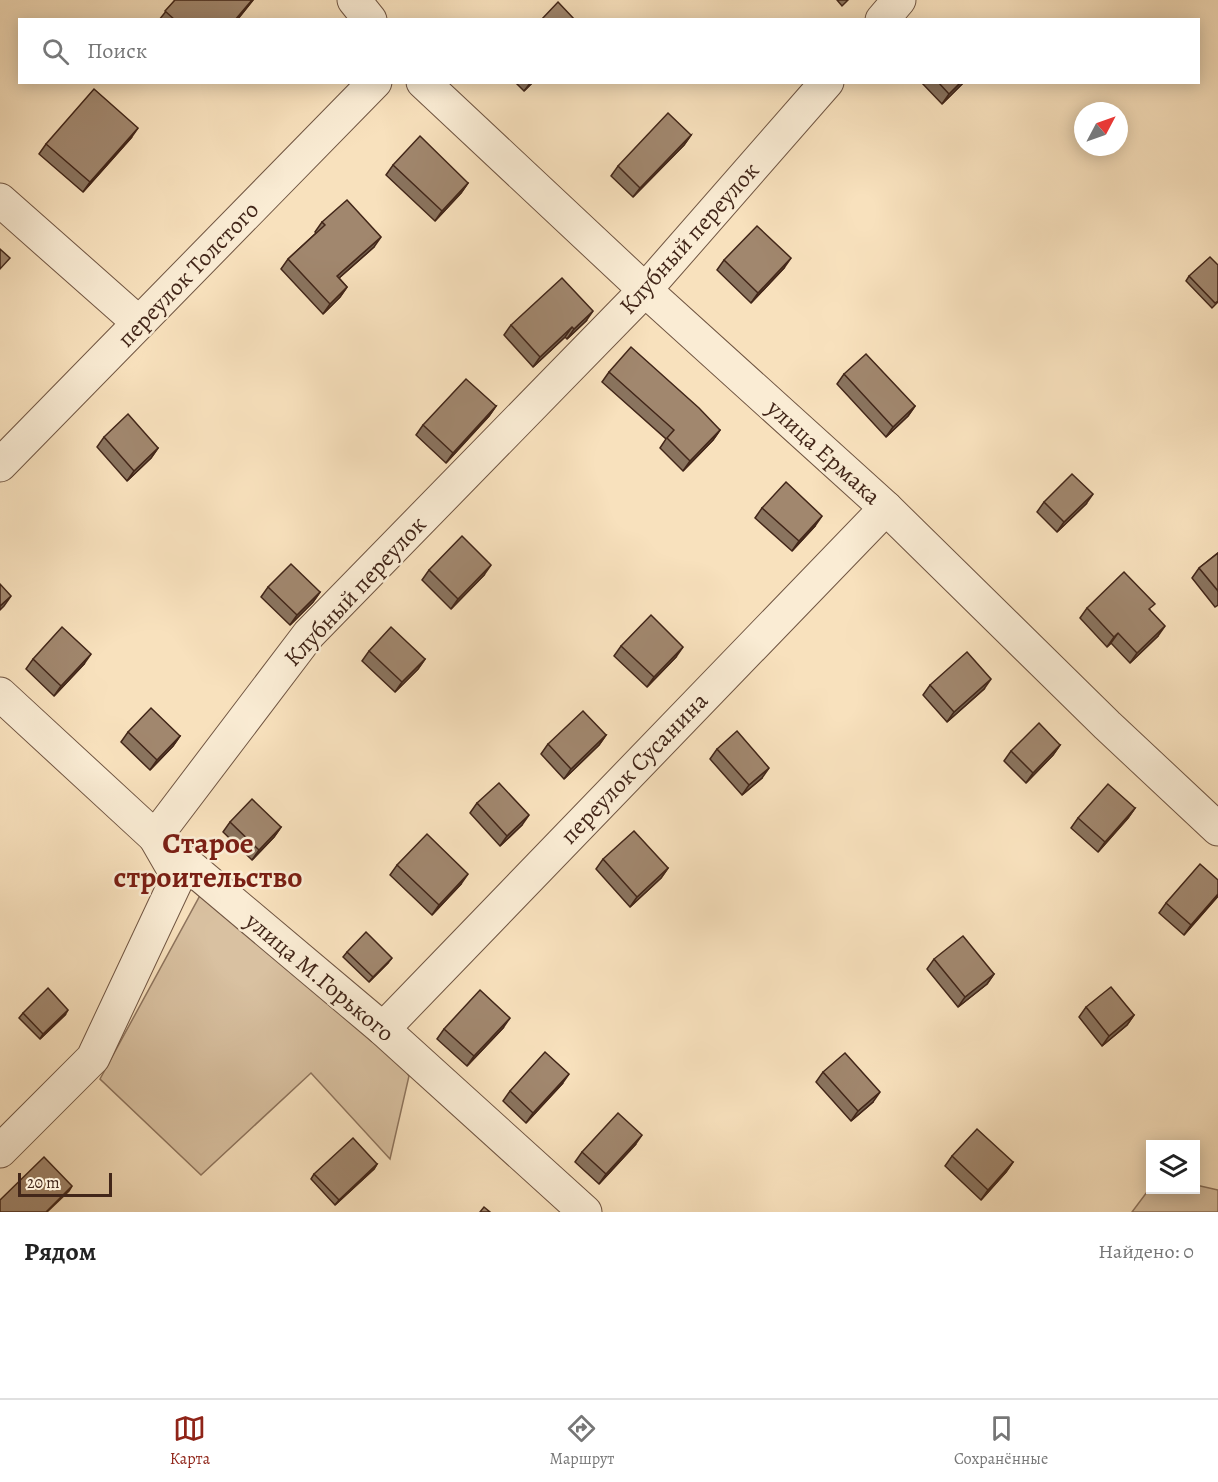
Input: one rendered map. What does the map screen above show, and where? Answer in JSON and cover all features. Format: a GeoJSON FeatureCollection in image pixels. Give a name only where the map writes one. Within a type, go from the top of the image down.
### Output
{"type":"FeatureCollection","features":[{"type":"Feature","properties":{"kind":"street"},"geometry":{"type":"LineString","coordinates":[[354,0],[368,18]]}},
{"type":"Feature","properties":{"kind":"street"},"geometry":{"type":"LineString","coordinates":[[884,18],[899,0]]}},
{"type":"Feature","properties":{"kind":"street","name":"переулок Толстого"},"geometry":{"type":"LineString","coordinates":[[0,465],[373,84]]}},
{"type":"Feature","properties":{"kind":"street","name":"улица Ермака"},"geometry":{"type":"LineString","coordinates":[[425,84],[645,290],[886,508],[1107,726],[1218,829]]}},
{"type":"Feature","properties":{"kind":"street","name":"Клубный переулок"},"geometry":{"type":"LineString","coordinates":[[155,837],[309,634],[645,290],[825,84]]}},
{"type":"Feature","properties":{"kind":"street"},"geometry":{"type":"LineString","coordinates":[[0,201],[139,323]]}},
{"type":"Feature","properties":{"kind":"street","name":"переулок Сусанина"},"geometry":{"type":"LineString","coordinates":[[383,1029],[886,508]]}},
{"type":"Feature","properties":{"kind":"street","name":"улица М.Горького"},"geometry":{"type":"LineString","coordinates":[[0,694],[155,837],[383,1029],[585,1212]]}},
{"type":"Feature","properties":{"kind":"street"},"geometry":{"type":"LineString","coordinates":[[0,1151],[93,1058],[177,877],[155,837]]}},
{"type":"Feature","properties":{"kind":"shaded area"},"geometry":{"type":"Polygon","coordinates":[[[203,890],[385,1039],[409,1076],[390,1159],[311,1073],[201,1175],[100,1079],[203,890]]]}},
{"type":"Feature","properties":{"kind":"shaded area"},"geometry":{"type":"Polygon","coordinates":[[[1200,1186],[1218,1190],[1218,1212],[1132,1212],[1146,1193],[1200,1194],[1200,1186]]]}},
{"type":"Feature","properties":{"kind":"building"},"geometry":{"type":"Polygon","coordinates":[[[175,0],[252,0],[237,18],[173,18],[165,11],[175,0]]]}},
{"type":"Feature","properties":{"kind":"building"},"geometry":{"type":"Polygon","coordinates":[[[558,2],[573,18],[543,18],[558,2]]]}},
{"type":"Feature","properties":{"kind":"building"},"geometry":{"type":"Polygon","coordinates":[[[940,84],[959,84],[949,94],[940,84]]]}},
{"type":"Feature","properties":{"kind":"building"},"geometry":{"type":"Polygon","coordinates":[[[94,89],[138,128],[90,182],[46,144],[94,89]]]}},
{"type":"Feature","properties":{"kind":"building"},"geometry":{"type":"Polygon","coordinates":[[[668,113],[691,135],[640,188],[618,166],[668,113]]]}},
{"type":"Feature","properties":{"kind":"building"},"geometry":{"type":"Polygon","coordinates":[[[420,136],[468,183],[442,211],[393,165],[420,136]]]}},
{"type":"Feature","properties":{"kind":"building"},"geometry":{"type":"Polygon","coordinates":[[[347,200],[381,237],[337,276],[347,287],[330,304],[288,259],[325,225],[322,222],[347,200]]]}},
{"type":"Feature","properties":{"kind":"building"},"geometry":{"type":"Polygon","coordinates":[[[757,226],[791,258],[758,293],[724,260],[757,226]]]}},
{"type":"Feature","properties":{"kind":"building"},"geometry":{"type":"Polygon","coordinates":[[[0,249],[10,258],[0,269],[0,249]]]}},
{"type":"Feature","properties":{"kind":"building"},"geometry":{"type":"Polygon","coordinates":[[[1210,257],[1218,265],[1218,301],[1215,303],[1189,276],[1210,257]]]}},
{"type":"Feature","properties":{"kind":"building"},"geometry":{"type":"Polygon","coordinates":[[[562,278],[593,311],[540,357],[511,325],[562,278]]]}},
{"type":"Feature","properties":{"kind":"building"},"geometry":{"type":"Polygon","coordinates":[[[631,347],[720,430],[690,461],[667,438],[674,430],[609,372],[631,347]]]}},
{"type":"Feature","properties":{"kind":"building"},"geometry":{"type":"Polygon","coordinates":[[[866,354],[915,406],[893,427],[844,374],[866,354]]]}},
{"type":"Feature","properties":{"kind":"building"},"geometry":{"type":"Polygon","coordinates":[[[466,379],[496,406],[453,453],[423,425],[466,379]]]}},
{"type":"Feature","properties":{"kind":"building"},"geometry":{"type":"Polygon","coordinates":[[[128,414],[158,448],[134,471],[104,437],[128,414]]]}},
{"type":"Feature","properties":{"kind":"building"},"geometry":{"type":"Polygon","coordinates":[[[1072,474],[1093,494],[1064,522],[1044,502],[1072,474]]]}},
{"type":"Feature","properties":{"kind":"building"},"geometry":{"type":"Polygon","coordinates":[[[786,482],[822,516],[799,541],[762,508],[786,482]]]}},
{"type":"Feature","properties":{"kind":"building"},"geometry":{"type":"Polygon","coordinates":[[[462,536],[491,565],[458,599],[429,570],[462,536]]]}},
{"type":"Feature","properties":{"kind":"building"},"geometry":{"type":"Polygon","coordinates":[[[1218,553],[1218,591],[1199,568],[1218,553]]]}},
{"type":"Feature","properties":{"kind":"building"},"geometry":{"type":"Polygon","coordinates":[[[291,564],[320,592],[297,615],[268,587],[291,564]]]}},
{"type":"Feature","properties":{"kind":"building"},"geometry":{"type":"Polygon","coordinates":[[[1124,572],[1155,604],[1149,609],[1165,626],[1137,653],[1118,633],[1114,637],[1087,608],[1124,572]]]}},
{"type":"Feature","properties":{"kind":"building"},"geometry":{"type":"Polygon","coordinates":[[[0,584],[11,596],[0,606],[0,584]]]}},
{"type":"Feature","properties":{"kind":"building"},"geometry":{"type":"Polygon","coordinates":[[[651,615],[683,647],[654,677],[621,646],[651,615]]]}},
{"type":"Feature","properties":{"kind":"building"},"geometry":{"type":"Polygon","coordinates":[[[62,627],[91,654],[61,686],[33,659],[62,627]]]}},
{"type":"Feature","properties":{"kind":"building"},"geometry":{"type":"Polygon","coordinates":[[[391,627],[425,659],[402,682],[369,651],[391,627]]]}},
{"type":"Feature","properties":{"kind":"building"},"geometry":{"type":"Polygon","coordinates":[[[967,652],[991,679],[954,712],[930,685],[967,652]]]}},
{"type":"Feature","properties":{"kind":"building"},"geometry":{"type":"Polygon","coordinates":[[[151,708],[180,736],[157,760],[128,732],[151,708]]]}},
{"type":"Feature","properties":{"kind":"building"},"geometry":{"type":"Polygon","coordinates":[[[583,711],[606,735],[571,769],[548,744],[583,711]]]}},
{"type":"Feature","properties":{"kind":"building"},"geometry":{"type":"Polygon","coordinates":[[[1039,723],[1060,745],[1033,773],[1011,751],[1039,723]]]}},
{"type":"Feature","properties":{"kind":"building"},"geometry":{"type":"Polygon","coordinates":[[[737,731],[769,768],[749,785],[717,749],[737,731]]]}},
{"type":"Feature","properties":{"kind":"building"},"geometry":{"type":"Polygon","coordinates":[[[499,783],[529,815],[507,836],[477,803],[499,783]]]}},
{"type":"Feature","properties":{"kind":"building"},"geometry":{"type":"Polygon","coordinates":[[[1108,784],[1135,808],[1105,842],[1078,818],[1108,784]]]}},
{"type":"Feature","properties":{"kind":"building"},"geometry":{"type":"Polygon","coordinates":[[[252,799],[281,827],[259,850],[230,822],[252,799]]]}},
{"type":"Feature","properties":{"kind":"building"},"geometry":{"type":"Polygon","coordinates":[[[634,831],[668,868],[637,897],[603,859],[634,831]]]}},
{"type":"Feature","properties":{"kind":"building"},"geometry":{"type":"Polygon","coordinates":[[[427,834],[468,874],[439,905],[397,865],[427,834]]]}},
{"type":"Feature","properties":{"kind":"building"},"geometry":{"type":"Polygon","coordinates":[[[1200,864],[1218,880],[1218,894],[1191,925],[1166,903],[1200,864]]]}},
{"type":"Feature","properties":{"kind":"building"},"geometry":{"type":"Polygon","coordinates":[[[366,932],[392,958],[373,977],[347,952],[366,932]]]}},
{"type":"Feature","properties":{"kind":"building"},"geometry":{"type":"Polygon","coordinates":[[[963,936],[994,974],[965,997],[934,959],[963,936]]]}},
{"type":"Feature","properties":{"kind":"building"},"geometry":{"type":"Polygon","coordinates":[[[1111,987],[1134,1015],[1109,1036],[1086,1007],[1111,987]]]}},
{"type":"Feature","properties":{"kind":"building"},"geometry":{"type":"Polygon","coordinates":[[[48,988],[68,1010],[43,1034],[23,1013],[48,988]]]}},
{"type":"Feature","properties":{"kind":"building"},"geometry":{"type":"Polygon","coordinates":[[[480,990],[510,1018],[474,1056],[444,1029],[480,990]]]}},
{"type":"Feature","properties":{"kind":"building"},"geometry":{"type":"Polygon","coordinates":[[[545,1052],[569,1074],[533,1113],[510,1091],[545,1052]]]}},
{"type":"Feature","properties":{"kind":"building"},"geometry":{"type":"Polygon","coordinates":[[[845,1053],[880,1092],[858,1111],[823,1072],[845,1053]]]}},
{"type":"Feature","properties":{"kind":"building"},"geometry":{"type":"Polygon","coordinates":[[[618,1113],[642,1135],[606,1174],[582,1152],[618,1113]]]}},
{"type":"Feature","properties":{"kind":"building"},"geometry":{"type":"Polygon","coordinates":[[[977,1129],[1013,1162],[988,1190],[952,1156],[977,1129]]]}},
{"type":"Feature","properties":{"kind":"building"},"geometry":{"type":"Polygon","coordinates":[[[353,1138],[377,1164],[339,1200],[314,1174],[353,1138]]]}},
{"type":"Feature","properties":{"kind":"building"},"geometry":{"type":"Polygon","coordinates":[[[44,1157],[72,1186],[46,1212],[0,1212],[0,1200],[44,1157]]]}},
{"type":"Feature","properties":{"kind":"building"},"geometry":{"type":"Polygon","coordinates":[[[484,1207],[490,1212],[480,1212],[484,1207]]]}},
{"type":"Feature","properties":{"kind":"district","name":"Старое строительство"},"geometry":{"type":"Point","coordinates":[208,860]}}]}
